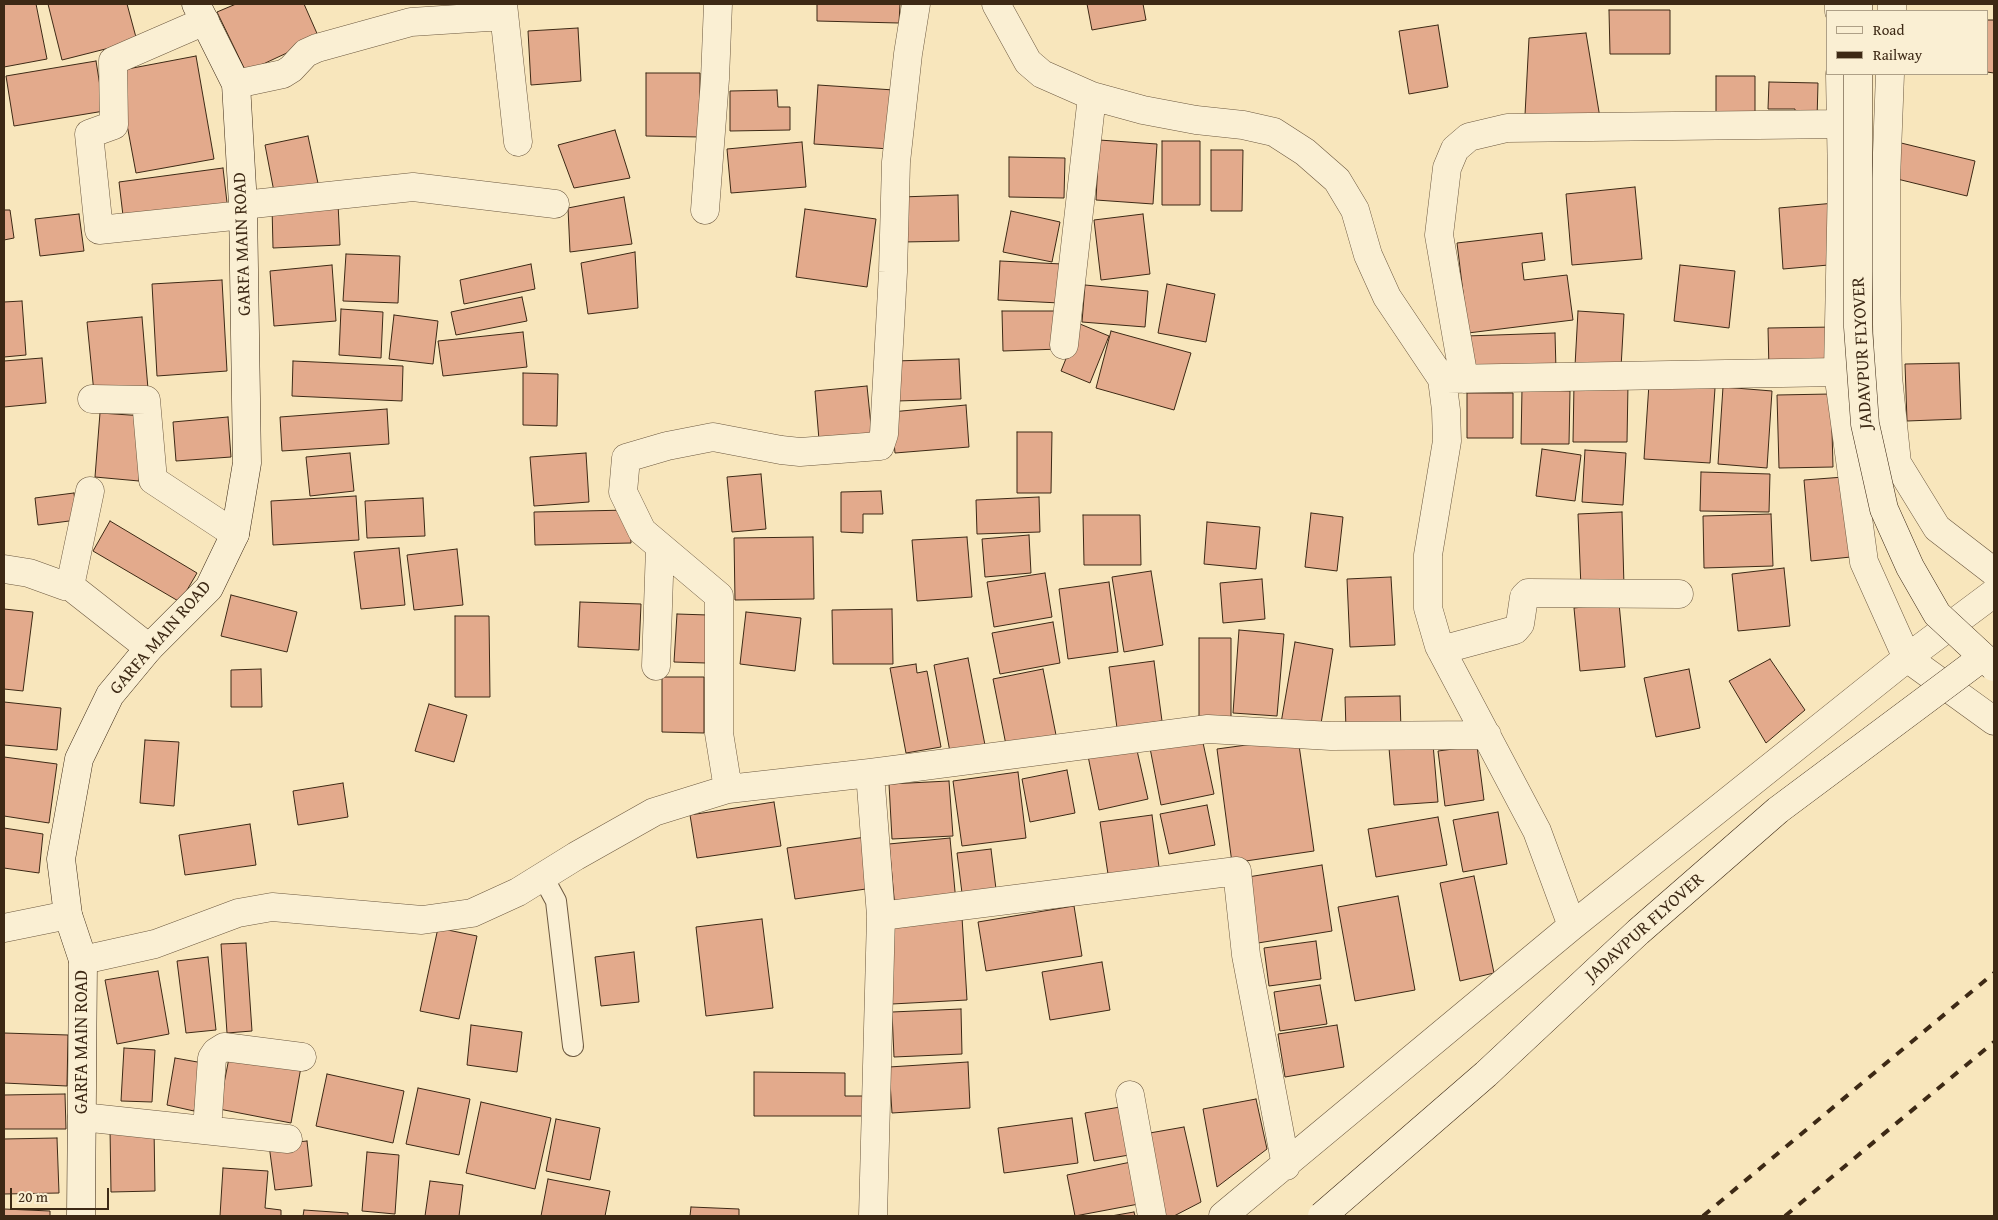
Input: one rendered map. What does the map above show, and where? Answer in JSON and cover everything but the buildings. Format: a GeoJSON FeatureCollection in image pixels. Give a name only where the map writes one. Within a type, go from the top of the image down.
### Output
{"type":"FeatureCollection","features":[{"type":"Feature","properties":{"kind":"street"},"geometry":{"type":"LineString","coordinates":[[705,210],[715,79],[718,4]]}},
{"type":"Feature","properties":{"kind":"street"},"geometry":{"type":"LineString","coordinates":[[728,789],[719,733],[719,596],[642,531],[623,492],[626,458],[667,446],[712,437],[800,452],[880,446],[884,424],[893,272],[896,162],[908,54],[916,4]]}},
{"type":"Feature","properties":{"kind":"street"},"geometry":{"type":"LineString","coordinates":[[996,4],[1028,62],[1042,74],[1092,96],[1143,110],[1196,120],[1243,125],[1274,132],[1306,152],[1337,180],[1355,210],[1368,255],[1388,297],[1453,379]]}},
{"type":"Feature","properties":{"kind":"street"},"geometry":{"type":"LineString","coordinates":[[202,9],[113,60],[114,125],[89,134],[99,230],[413,187],[555,204]]}},
{"type":"Feature","properties":{"kind":"street","name":"GARFA MAIN ROAD"},"geometry":{"type":"LineString","coordinates":[[81,1216],[83,960],[68,915],[61,860],[79,759],[110,695],[149,648],[209,588],[235,534],[247,463],[243,210],[236,84],[202,9]]}},
{"type":"Feature","properties":{"kind":"street"},"geometry":{"type":"LineString","coordinates":[[236,84],[283,74],[292,69],[306,53],[317,48],[412,22],[503,10],[518,142]]}},
{"type":"Feature","properties":{"kind":"street"},"geometry":{"type":"LineString","coordinates":[[1840,75],[1842,181],[1838,372],[1864,562],[1906,658],[1994,721]]}},
{"type":"Feature","properties":{"kind":"street","name":"JADAVPUR FLYOVER"},"geometry":{"type":"LineString","coordinates":[[1322,1216],[1486,1074],[1638,932],[1778,810],[1988,662],[1937,614],[1910,567],[1884,509],[1865,424],[1858,327],[1858,75]]}},
{"type":"Feature","properties":{"kind":"street"},"geometry":{"type":"LineString","coordinates":[[1890,75],[1886,179],[1886,270],[1888,377],[1897,463],[1937,528],[1994,572]]}},
{"type":"Feature","properties":{"kind":"street"},"geometry":{"type":"LineString","coordinates":[[1064,345],[1092,96]]}},
{"type":"Feature","properties":{"kind":"street"},"geometry":{"type":"LineString","coordinates":[[1572,926],[1537,831],[1488,735],[1456,681],[1441,650],[1428,608],[1428,555],[1447,441],[1446,410],[1453,379],[1439,235],[1447,168],[1455,149],[1469,137],[1507,128],[1841,124]]}},
{"type":"Feature","properties":{"kind":"street"},"geometry":{"type":"LineString","coordinates":[[1453,379],[1838,372]]}},
{"type":"Feature","properties":{"kind":"street"},"geometry":{"type":"LineString","coordinates":[[92,399],[146,400],[153,480],[235,534]]}},
{"type":"Feature","properties":{"kind":"street"},"geometry":{"type":"LineString","coordinates":[[70,586],[90,491]]}},
{"type":"Feature","properties":{"kind":"street"},"geometry":{"type":"LineString","coordinates":[[656,666],[660,547]]}},
{"type":"Feature","properties":{"kind":"street"},"geometry":{"type":"LineString","coordinates":[[4,569],[29,573],[65,586],[70,586],[149,648]]}},
{"type":"Feature","properties":{"kind":"street"},"geometry":{"type":"LineString","coordinates":[[1441,650],[1515,630],[1520,624],[1524,597],[1528,593],[1680,594]]}},
{"type":"Feature","properties":{"kind":"street"},"geometry":{"type":"LineString","coordinates":[[1223,1216],[1286,1166],[1572,926],[1906,658],[1994,593]]}},
{"type":"Feature","properties":{"kind":"street"},"geometry":{"type":"LineString","coordinates":[[83,960],[155,944],[238,913],[272,907],[422,920],[472,913],[518,892],[654,812],[728,789],[870,773],[1208,729],[1330,736],[1488,735]]}},
{"type":"Feature","properties":{"kind":"street"},"geometry":{"type":"LineString","coordinates":[[870,773],[881,916],[872,1216]]}},
{"type":"Feature","properties":{"kind":"street"},"geometry":{"type":"LineString","coordinates":[[881,916],[1237,871],[1246,955],[1286,1166]]}},
{"type":"Feature","properties":{"kind":"street"},"geometry":{"type":"LineString","coordinates":[[4,928],[68,915]]}},
{"type":"Feature","properties":{"kind":"street"},"geometry":{"type":"LineString","coordinates":[[206,1130],[212,1058],[216,1052],[224,1047],[302,1057]]}},
{"type":"Feature","properties":{"kind":"street"},"geometry":{"type":"LineString","coordinates":[[1130,1095],[1152,1216]]}},
{"type":"Feature","properties":{"kind":"street"},"geometry":{"type":"LineString","coordinates":[[82,1117],[288,1139]]}},
{"type":"Feature","properties":{"kind":"lane"},"geometry":{"type":"LineString","coordinates":[[543,876],[556,901],[572,1046]]}},
{"type":"Feature","properties":{"kind":"railway"},"geometry":{"type":"LineString","coordinates":[[1703,1216],[1994,973]]}},
{"type":"Feature","properties":{"kind":"railway"},"geometry":{"type":"LineString","coordinates":[[1785,1216],[1994,1042]]}}]}
